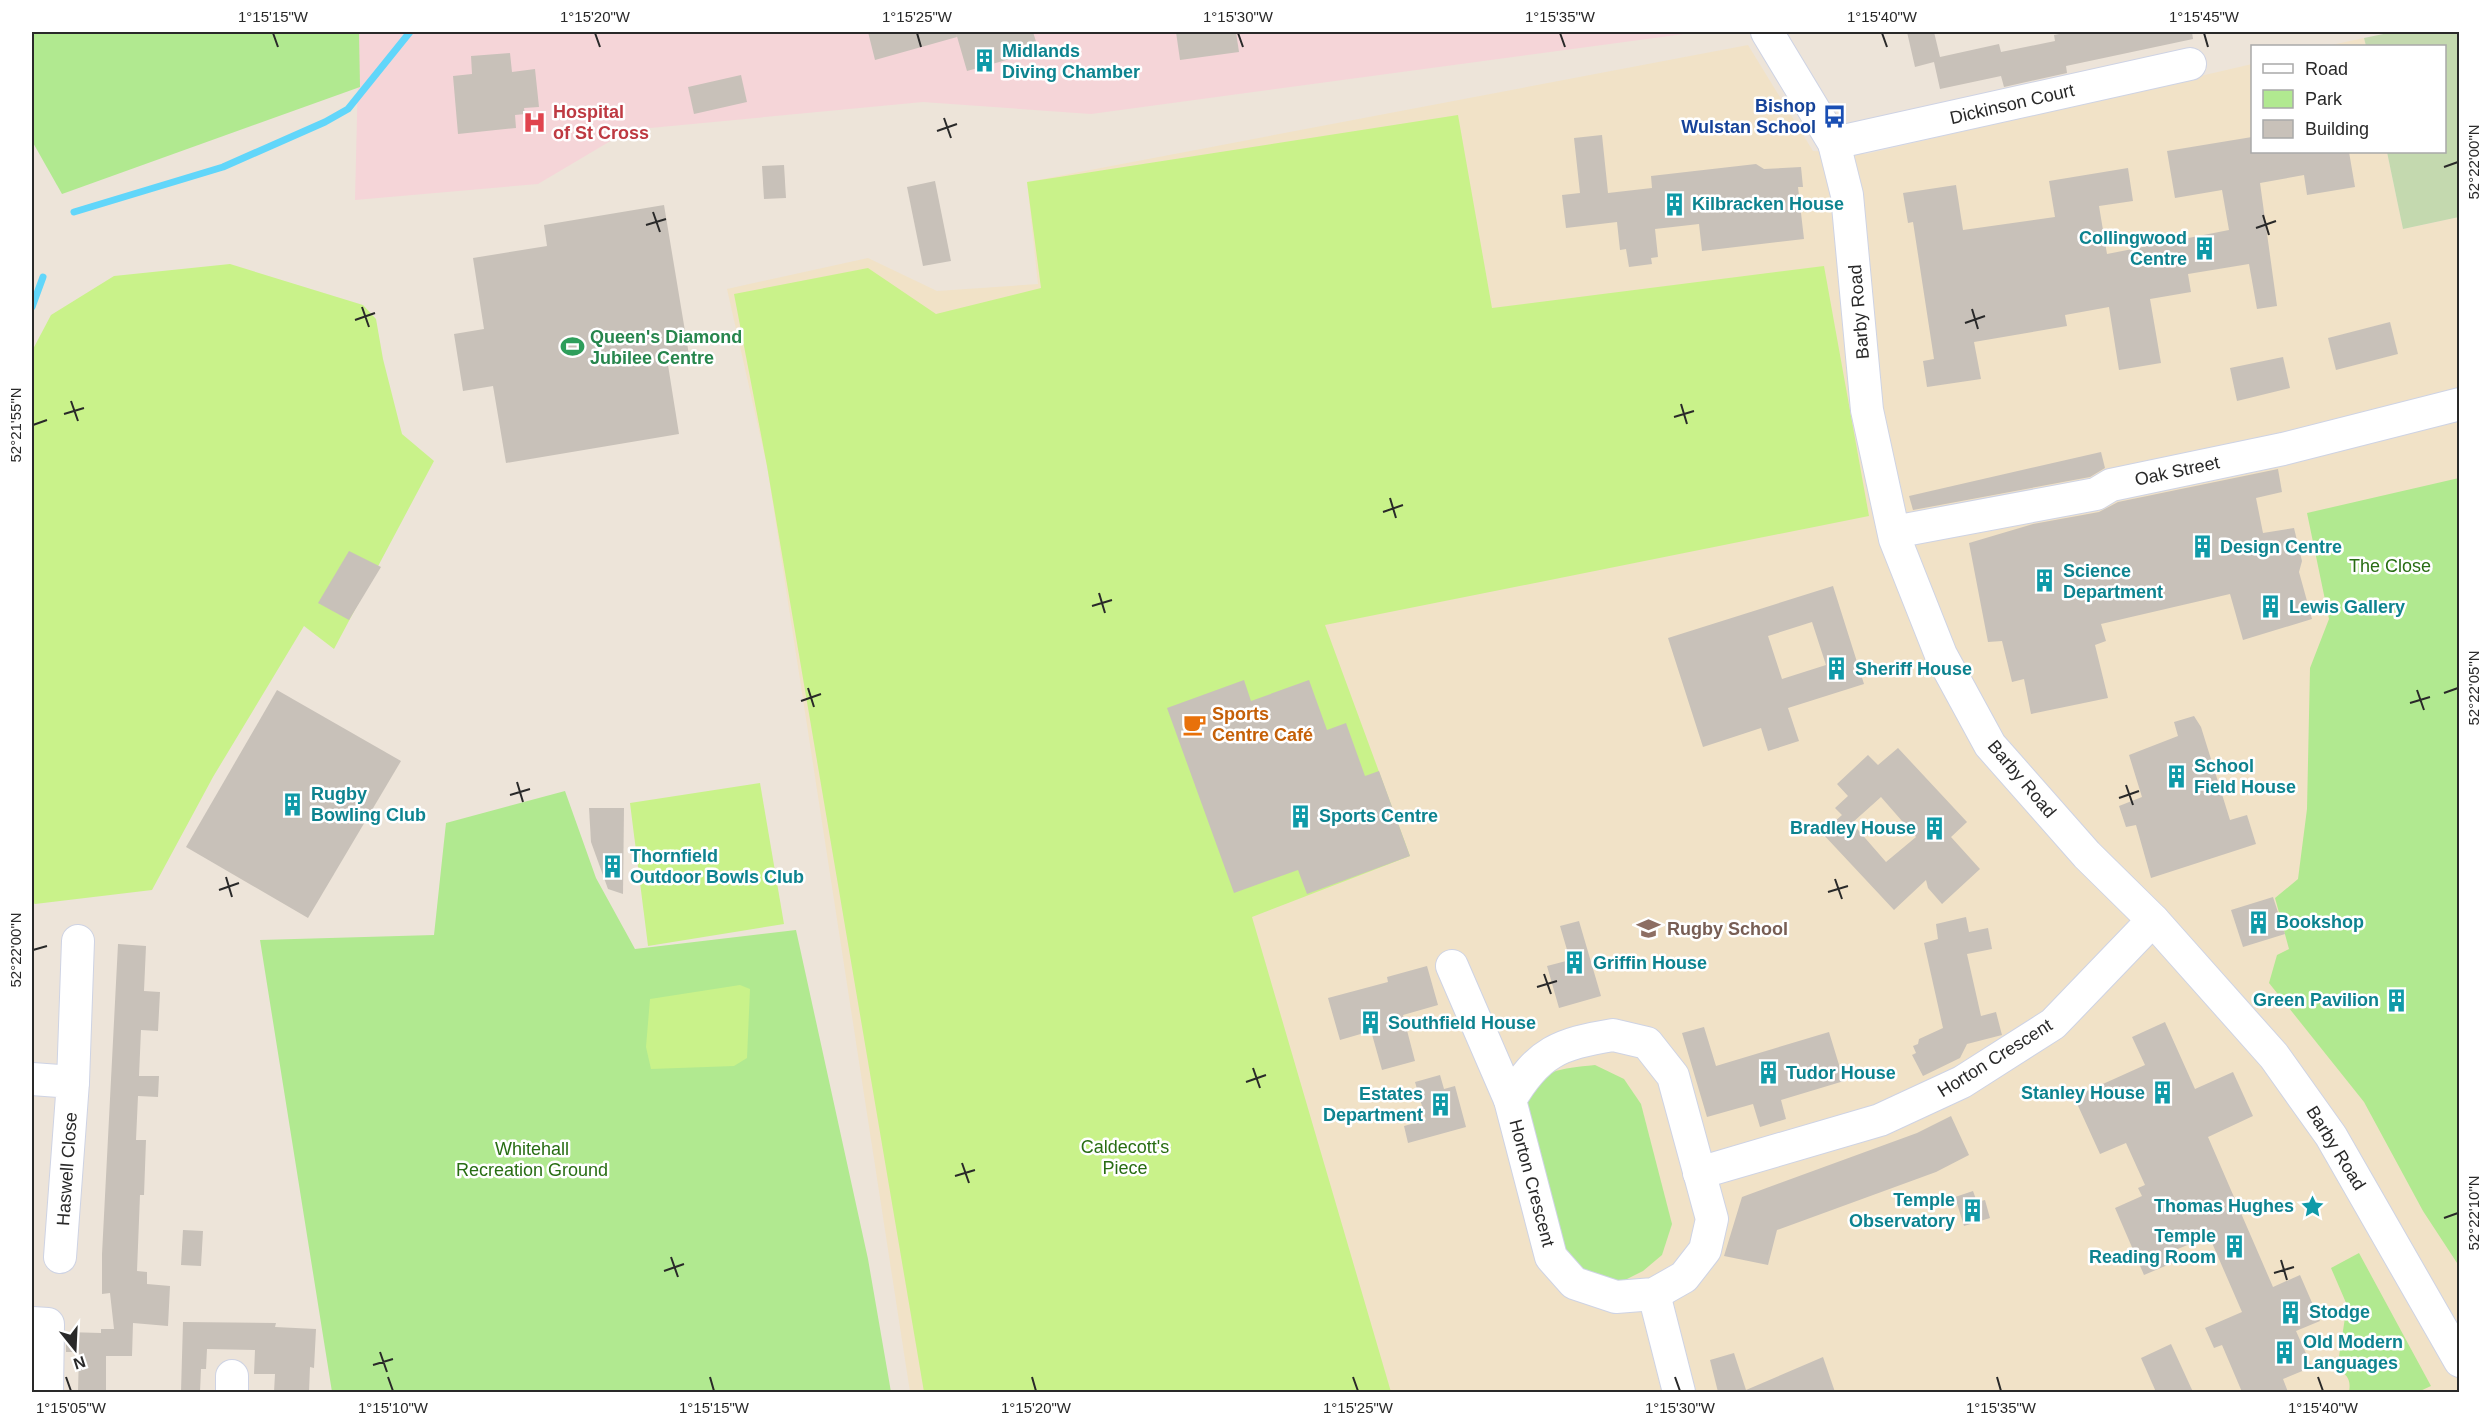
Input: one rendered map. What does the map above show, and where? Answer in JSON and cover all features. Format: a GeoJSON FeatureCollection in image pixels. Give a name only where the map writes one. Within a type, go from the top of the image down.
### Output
{"type":"FeatureCollection","features":[{"type":"Feature","properties":{"kind":"street","name":"Barby Road"},"geometry":{"type":"LineString","coordinates":[[1767,32],[1834,143],[1848,206],[1867,410],[1894,532],[1941,655],[1990,745],[2087,855],[2153,920],[2274,1056],[2331,1136],[2460,1361]]}},
{"type":"Feature","properties":{"kind":"street","name":"Dickinson Court"},"geometry":{"type":"LineString","coordinates":[[1834,143],[2190,64]]}},
{"type":"Feature","properties":{"kind":"street","name":"Oak Street"},"geometry":{"type":"LineString","coordinates":[[1894,532],[2096,494],[2111,485],[2283,449],[2460,404]]}},
{"type":"Feature","properties":{"kind":"street","name":"Horton Crescent"},"geometry":{"type":"LineString","coordinates":[[1700,1173],[1880,1120],[1962,1082],[2053,1024],[2153,920]]}},
{"type":"Feature","properties":{"kind":"street","name":"Haswell Close"},"geometry":{"type":"LineString","coordinates":[[60,1257],[73,1082],[78,941]]}},
{"type":"Feature","properties":{"kind":"street","name":"Horton Crescent"},"geometry":{"type":"LineString","coordinates":[[1452,966],[1510,1100],[1551,1257],[1574,1283],[1616,1297],[1654,1294],[1684,1277],[1705,1250],[1712,1219],[1673,1076],[1647,1043],[1613,1035],[1578,1041],[1544,1056],[1524,1075],[1510,1100]]}},
{"type":"Feature","properties":{"kind":"street"},"geometry":{"type":"LineString","coordinates":[[32,1079],[73,1082]]}},
{"type":"Feature","properties":{"kind":"street"},"geometry":{"type":"LineString","coordinates":[[1654,1294],[1679,1392]]}},
{"type":"Feature","properties":{"kind":"street"},"geometry":{"type":"LineString","coordinates":[[40,1323],[47,1392]]}},
{"type":"Feature","properties":{"kind":"shaded area","name":"Hospital of St Cross"},"geometry":{"type":"Polygon","coordinates":[[[359,32],[1699,32],[1091,114],[923,102],[629,130],[538,184],[355,200],[359,32]]]}},
{"type":"Feature","properties":{"kind":"shaded area"},"geometry":{"type":"Polygon","coordinates":[[[2364,38],[2366,45],[2332,45],[2364,38]]]}},
{"type":"Feature","properties":{"kind":"shaded area","name":"Rugby School"},"geometry":{"type":"Polygon","coordinates":[[[1748,45],[1813,151],[1866,154],[2251,64],[2251,153],[2387,153],[2403,229],[2459,217],[2459,400],[2443,424],[2460,421],[2459,1392],[910,1392],[767,466],[727,289],[868,258],[937,291],[1038,284],[1027,182],[1748,45]]]}},
{"type":"Feature","properties":{"kind":"green space"},"geometry":{"type":"Polygon","coordinates":[[[32,32],[359,32],[360,87],[62,194],[32,141],[32,32]]]}},
{"type":"Feature","properties":{"kind":"green space"},"geometry":{"type":"Polygon","coordinates":[[[2393,32],[2459,32],[2459,217],[2403,229],[2387,153],[2446,153],[2446,45],[2366,45],[2364,38],[2393,32]]]}},
{"type":"Feature","properties":{"kind":"green space","name":"Caldecott's Piece"},"geometry":{"type":"Polygon","coordinates":[[[1458,115],[1492,308],[1824,266],[1869,516],[1325,625],[1410,856],[1252,917],[1391,1392],[924,1392],[767,466],[734,294],[868,268],[936,314],[1041,288],[1027,182],[1458,115]]]}},
{"type":"Feature","properties":{"kind":"green space"},"geometry":{"type":"Polygon","coordinates":[[[230,264],[363,305],[376,319],[383,359],[402,434],[434,461],[334,649],[304,626],[213,777],[152,890],[35,904],[32,902],[32,351],[51,315],[114,276],[230,264]]]}},
{"type":"Feature","properties":{"kind":"green space","name":"The Close"},"geometry":{"type":"Polygon","coordinates":[[[2459,478],[2459,1266],[2423,1211],[2364,1102],[2269,983],[2277,955],[2289,949],[2275,898],[2298,879],[2307,809],[2310,668],[2329,619],[2307,513],[2459,478]]]}},
{"type":"Feature","properties":{"kind":"green space"},"geometry":{"type":"Polygon","coordinates":[[[760,783],[784,924],[648,946],[630,803],[760,783]]]}},
{"type":"Feature","properties":{"kind":"green space","name":"Whitehall Recreation Ground"},"geometry":{"type":"Polygon","coordinates":[[[565,791],[596,878],[635,949],[796,930],[868,1259],[891,1392],[332,1392],[260,940],[434,935],[446,823],[565,791]]]}},
{"type":"Feature","properties":{"kind":"green space"},"geometry":{"type":"Polygon","coordinates":[[[740,985],[750,989],[747,1058],[734,1066],[651,1069],[646,1047],[650,999],[740,985]]]}},
{"type":"Feature","properties":{"kind":"green space"},"geometry":{"type":"Polygon","coordinates":[[[1595,1065],[1624,1079],[1641,1104],[1672,1224],[1662,1255],[1643,1271],[1613,1286],[1560,1277],[1514,1104],[1541,1078],[1549,1074],[1558,1070],[1595,1065]]]}},
{"type":"Feature","properties":{"kind":"green space"},"geometry":{"type":"Polygon","coordinates":[[[2359,1253],[2431,1386],[2418,1392],[2349,1392],[2348,1378],[2337,1369],[2347,1305],[2331,1268],[2359,1253]]]}},
{"type":"Feature","properties":{"kind":"building","name":"Midlands Diving Chamber"},"geometry":{"type":"Polygon","coordinates":[[[868,32],[1033,32],[1039,51],[967,71],[956,33],[957,37],[875,60],[868,32]]]}},
{"type":"Feature","properties":{"kind":"building"},"geometry":{"type":"Polygon","coordinates":[[[1176,32],[1236,32],[1239,52],[1180,60],[1176,32]]]}},
{"type":"Feature","properties":{"kind":"building"},"geometry":{"type":"Polygon","coordinates":[[[1907,32],[1934,32],[1940,57],[1999,44],[2001,52],[2055,41],[2054,35],[2070,32],[2192,32],[2193,39],[2066,66],[2067,73],[2004,87],[2001,76],[1940,89],[1934,62],[1915,67],[1907,32]]]}},
{"type":"Feature","properties":{"kind":"building"},"geometry":{"type":"Polygon","coordinates":[[[510,53],[512,72],[535,69],[539,107],[524,108],[525,114],[515,115],[516,128],[458,134],[453,76],[472,74],[471,56],[510,53]]]}},
{"type":"Feature","properties":{"kind":"building"},"geometry":{"type":"Polygon","coordinates":[[[741,75],[747,102],[694,114],[688,87],[741,75]]]}},
{"type":"Feature","properties":{"kind":"building","name":"Kilbracken House"},"geometry":{"type":"Polygon","coordinates":[[[1602,135],[1608,193],[1652,188],[1651,176],[1756,164],[1764,169],[1801,167],[1803,187],[1798,187],[1804,239],[1702,251],[1699,224],[1655,229],[1658,257],[1651,258],[1652,264],[1629,267],[1626,249],[1620,250],[1617,222],[1566,228],[1562,195],[1580,193],[1574,138],[1602,135]]]}},
{"type":"Feature","properties":{"kind":"building"},"geometry":{"type":"Polygon","coordinates":[[[2251,137],[2251,153],[2349,153],[2355,187],[2307,195],[2304,175],[2260,183],[2277,306],[2257,309],[2249,264],[2188,274],[2191,292],[2150,299],[2161,363],[2119,370],[2109,307],[2065,315],[2067,326],[1974,342],[1981,379],[1927,387],[1923,361],[1934,359],[1913,222],[1908,223],[1903,193],[1956,185],[1963,230],[2055,217],[2049,181],[2128,168],[2133,201],[2099,206],[2107,254],[2229,230],[2222,190],[2175,198],[2167,151],[2251,137]]]}},
{"type":"Feature","properties":{"kind":"building"},"geometry":{"type":"Polygon","coordinates":[[[784,165],[786,198],[764,199],[762,166],[784,165]]]}},
{"type":"Feature","properties":{"kind":"building"},"geometry":{"type":"Polygon","coordinates":[[[935,181],[951,261],[923,266],[907,187],[935,181]]]}},
{"type":"Feature","properties":{"kind":"building","name":"Queen's Diamond Jubilee Centre"},"geometry":{"type":"Polygon","coordinates":[[[664,205],[690,361],[668,365],[679,434],[506,463],[493,386],[463,391],[454,334],[484,329],[473,258],[547,246],[544,225],[664,205]]]}},
{"type":"Feature","properties":{"kind":"building"},"geometry":{"type":"Polygon","coordinates":[[[2390,322],[2398,354],[2336,370],[2328,338],[2390,322]]]}},
{"type":"Feature","properties":{"kind":"building"},"geometry":{"type":"Polygon","coordinates":[[[2283,357],[2290,388],[2237,401],[2230,368],[2283,357]]]}},
{"type":"Feature","properties":{"kind":"building"},"geometry":{"type":"Polygon","coordinates":[[[2101,452],[2105,468],[2090,477],[1913,510],[1909,496],[2101,452]]]}},
{"type":"Feature","properties":{"kind":"building"},"geometry":{"type":"Polygon","coordinates":[[[2278,469],[2282,492],[2256,498],[2263,533],[2294,528],[2302,561],[2299,572],[2312,619],[2243,640],[2230,594],[2101,624],[2106,641],[2095,645],[2108,698],[2031,714],[2024,679],[2012,682],[2002,641],[1988,642],[1969,543],[2033,524],[2099,512],[2118,502],[2278,469]]]}},
{"type":"Feature","properties":{"kind":"building"},"geometry":{"type":"Polygon","coordinates":[[[349,551],[381,567],[349,620],[318,603],[349,551]]]}},
{"type":"Feature","properties":{"kind":"building","name":"Sheriff House"},"geometry":{"type":"Polygon","coordinates":[[[1833,586],[1864,684],[1788,708],[1799,741],[1768,751],[1761,728],[1703,747],[1668,638],[1833,586]],[[1812,622],[1768,636],[1782,679],[1826,665],[1812,622]]]}},
{"type":"Feature","properties":{"kind":"building","name":"Sports Centre"},"geometry":{"type":"Polygon","coordinates":[[[1244,680],[1251,701],[1309,680],[1327,730],[1346,723],[1365,776],[1379,771],[1410,856],[1307,894],[1298,870],[1234,893],[1167,708],[1244,680]]]}},
{"type":"Feature","properties":{"kind":"building","name":"Rugby Bowling Club"},"geometry":{"type":"Polygon","coordinates":[[[277,690],[401,761],[308,918],[186,847],[277,690]]]}},
{"type":"Feature","properties":{"kind":"building","name":"School Field House"},"geometry":{"type":"Polygon","coordinates":[[[2194,716],[2201,727],[2230,820],[2247,815],[2256,844],[2151,878],[2136,825],[2126,827],[2119,806],[2142,797],[2129,755],[2178,736],[2174,722],[2194,716]]]}},
{"type":"Feature","properties":{"kind":"building","name":"Bradley House"},"geometry":{"type":"Polygon","coordinates":[[[1898,748],[1967,822],[1951,837],[1980,869],[1942,904],[1928,888],[1926,880],[1894,910],[1822,833],[1842,815],[1835,808],[1848,796],[1837,784],[1868,755],[1878,765],[1898,748]],[[1881,797],[1852,823],[1886,862],[1916,837],[1881,797]]]}},
{"type":"Feature","properties":{"kind":"building","name":"Thornfield Outdoor Bowls Club"},"geometry":{"type":"Polygon","coordinates":[[[589,808],[624,808],[623,894],[608,889],[591,842],[589,808]]]}},
{"type":"Feature","properties":{"kind":"building","name":"Bookshop"},"geometry":{"type":"Polygon","coordinates":[[[2273,897],[2285,934],[2243,947],[2231,910],[2273,897]]]}},
{"type":"Feature","properties":{"kind":"building"},"geometry":{"type":"Polygon","coordinates":[[[1966,917],[1969,932],[1988,928],[1992,949],[1967,954],[1981,1016],[1996,1012],[2002,1035],[1967,1044],[1960,1058],[1923,1076],[1912,1055],[1916,1053],[1913,1046],[1918,1044],[1919,1039],[1943,1028],[1924,943],[1938,939],[1936,924],[1966,917]]]}},
{"type":"Feature","properties":{"kind":"building","name":"Griffin House"},"geometry":{"type":"Polygon","coordinates":[[[1579,921],[1601,996],[1559,1008],[1547,966],[1570,960],[1560,926],[1579,921]]]}},
{"type":"Feature","properties":{"kind":"building"},"geometry":{"type":"Polygon","coordinates":[[[118,944],[146,946],[144,991],[160,992],[158,1031],[141,1030],[139,1076],[159,1076],[158,1097],[138,1096],[136,1140],[146,1140],[144,1195],[140,1195],[137,1271],[147,1272],[147,1284],[170,1286],[168,1326],[133,1323],[132,1356],[106,1356],[106,1392],[78,1392],[79,1352],[66,1352],[66,1332],[101,1333],[101,1329],[114,1329],[110,1293],[102,1294],[102,1254],[118,944]]]}},
{"type":"Feature","properties":{"kind":"building","name":"Southfield House"},"geometry":{"type":"Polygon","coordinates":[[[1427,966],[1438,1005],[1403,1015],[1415,1061],[1382,1070],[1371,1031],[1340,1040],[1328,998],[1388,982],[1387,977],[1427,966]]]}},
{"type":"Feature","properties":{"kind":"building"},"geometry":{"type":"Polygon","coordinates":[[[2165,1022],[2195,1089],[2233,1072],[2253,1116],[2208,1137],[2273,1287],[2300,1275],[2320,1321],[2296,1331],[2312,1367],[2283,1379],[2288,1392],[2242,1392],[2222,1345],[2214,1348],[2205,1328],[2242,1312],[2209,1236],[2173,1251],[2177,1261],[2144,1275],[2115,1208],[2142,1196],[2138,1188],[2145,1185],[2126,1143],[2100,1154],[2074,1097],[2145,1065],[2132,1037],[2165,1022]]]}},
{"type":"Feature","properties":{"kind":"building","name":"Tudor House"},"geometry":{"type":"Polygon","coordinates":[[[1704,1027],[1716,1066],[1829,1032],[1844,1081],[1781,1100],[1786,1119],[1760,1127],[1753,1104],[1707,1117],[1682,1033],[1704,1027]]]}},
{"type":"Feature","properties":{"kind":"building","name":"Estates Department"},"geometry":{"type":"Polygon","coordinates":[[[1440,1075],[1444,1089],[1455,1086],[1466,1127],[1408,1143],[1404,1126],[1426,1120],[1415,1082],[1440,1075]]]}},
{"type":"Feature","properties":{"kind":"building"},"geometry":{"type":"Polygon","coordinates":[[[1951,1116],[1969,1155],[1936,1172],[1777,1230],[1768,1265],[1724,1256],[1742,1197],[1917,1133],[1951,1116]]]}},
{"type":"Feature","properties":{"kind":"building","name":"Temple Observatory"},"geometry":{"type":"Polygon","coordinates":[[[1973,1191],[1977,1202],[1985,1200],[1990,1218],[1964,1226],[1955,1197],[1973,1191]]]}},
{"type":"Feature","properties":{"kind":"building"},"geometry":{"type":"Polygon","coordinates":[[[183,1230],[203,1231],[201,1266],[181,1265],[183,1230]]]}},
{"type":"Feature","properties":{"kind":"building"},"geometry":{"type":"Polygon","coordinates":[[[183,1322],[276,1323],[275,1327],[316,1329],[314,1368],[310,1367],[309,1392],[274,1392],[275,1374],[254,1374],[255,1350],[207,1349],[206,1369],[201,1369],[200,1392],[181,1392],[183,1322]]]}},
{"type":"Feature","properties":{"kind":"building"},"geometry":{"type":"Polygon","coordinates":[[[2171,1344],[2193,1392],[2156,1392],[2141,1358],[2171,1344]]]}},
{"type":"Feature","properties":{"kind":"building"},"geometry":{"type":"Polygon","coordinates":[[[1734,1353],[1746,1390],[1823,1357],[1835,1392],[1718,1392],[1710,1360],[1734,1353]]]}},
{"type":"Feature","properties":{"kind":"waterway"},"geometry":{"type":"LineString","coordinates":[[74,212],[223,167],[325,122],[348,109],[410,32]]}},
{"type":"Feature","properties":{"kind":"waterway"},"geometry":{"type":"LineString","coordinates":[[32,307],[43,277]]}},
{"type":"Feature","properties":{"kind":"place","name":"Midlands Diving Chamber"},"geometry":{"type":"Point","coordinates":[984,61]}},
{"type":"Feature","properties":{"kind":"place","name":"Bishop Wulstan School"},"geometry":{"type":"Point","coordinates":[1834,116]}},
{"type":"Feature","properties":{"kind":"place","name":"Hospital of St Cross"},"geometry":{"type":"Point","coordinates":[535,122]}},
{"type":"Feature","properties":{"kind":"place","name":"Kilbracken House"},"geometry":{"type":"Point","coordinates":[1674,204]}},
{"type":"Feature","properties":{"kind":"place","name":"Collingwood Centre"},"geometry":{"type":"Point","coordinates":[2205,248]}},
{"type":"Feature","properties":{"kind":"place","name":"Queen's Diamond Jubilee Centre"},"geometry":{"type":"Point","coordinates":[572,347]}},
{"type":"Feature","properties":{"kind":"place","name":"Design Centre"},"geometry":{"type":"Point","coordinates":[2202,547]}},
{"type":"Feature","properties":{"kind":"place","name":"Science Department"},"geometry":{"type":"Point","coordinates":[2045,581]}},
{"type":"Feature","properties":{"kind":"place","name":"Lewis Gallery"},"geometry":{"type":"Point","coordinates":[2271,607]}},
{"type":"Feature","properties":{"kind":"place","name":"Sheriff House"},"geometry":{"type":"Point","coordinates":[1837,669]}},
{"type":"Feature","properties":{"kind":"place","name":"Sports Centre Café"},"geometry":{"type":"Point","coordinates":[1194,724]}},
{"type":"Feature","properties":{"kind":"place","name":"School Field House"},"geometry":{"type":"Point","coordinates":[2176,776]}},
{"type":"Feature","properties":{"kind":"place","name":"Rugby Bowling Club"},"geometry":{"type":"Point","coordinates":[293,804]}},
{"type":"Feature","properties":{"kind":"place","name":"Sports Centre"},"geometry":{"type":"Point","coordinates":[1301,816]}},
{"type":"Feature","properties":{"kind":"place","name":"Bradley House"},"geometry":{"type":"Point","coordinates":[1934,828]}},
{"type":"Feature","properties":{"kind":"place","name":"Thornfield Outdoor Bowls Club"},"geometry":{"type":"Point","coordinates":[612,866]}},
{"type":"Feature","properties":{"kind":"place","name":"Bookshop"},"geometry":{"type":"Point","coordinates":[2258,922]}},
{"type":"Feature","properties":{"kind":"place","name":"Rugby School"},"geometry":{"type":"Point","coordinates":[1649,929]}},
{"type":"Feature","properties":{"kind":"place","name":"Griffin House"},"geometry":{"type":"Point","coordinates":[1575,963]}},
{"type":"Feature","properties":{"kind":"place","name":"Green Pavilion"},"geometry":{"type":"Point","coordinates":[2397,1000]}},
{"type":"Feature","properties":{"kind":"place","name":"Southfield House"},"geometry":{"type":"Point","coordinates":[1370,1023]}},
{"type":"Feature","properties":{"kind":"place","name":"Tudor House"},"geometry":{"type":"Point","coordinates":[1768,1073]}},
{"type":"Feature","properties":{"kind":"place","name":"Stanley House"},"geometry":{"type":"Point","coordinates":[2163,1093]}},
{"type":"Feature","properties":{"kind":"place","name":"Estates Department"},"geometry":{"type":"Point","coordinates":[1441,1104]}},
{"type":"Feature","properties":{"kind":"place","name":"Thomas Hughes"},"geometry":{"type":"Point","coordinates":[2312,1206]}},
{"type":"Feature","properties":{"kind":"place","name":"Temple Observatory"},"geometry":{"type":"Point","coordinates":[1973,1210]}},
{"type":"Feature","properties":{"kind":"place","name":"Temple Reading Room"},"geometry":{"type":"Point","coordinates":[2234,1246]}},
{"type":"Feature","properties":{"kind":"place","name":"Stodge"},"geometry":{"type":"Point","coordinates":[2291,1312]}},
{"type":"Feature","properties":{"kind":"place","name":"Old Modern Languages"},"geometry":{"type":"Point","coordinates":[2285,1352]}}]}
